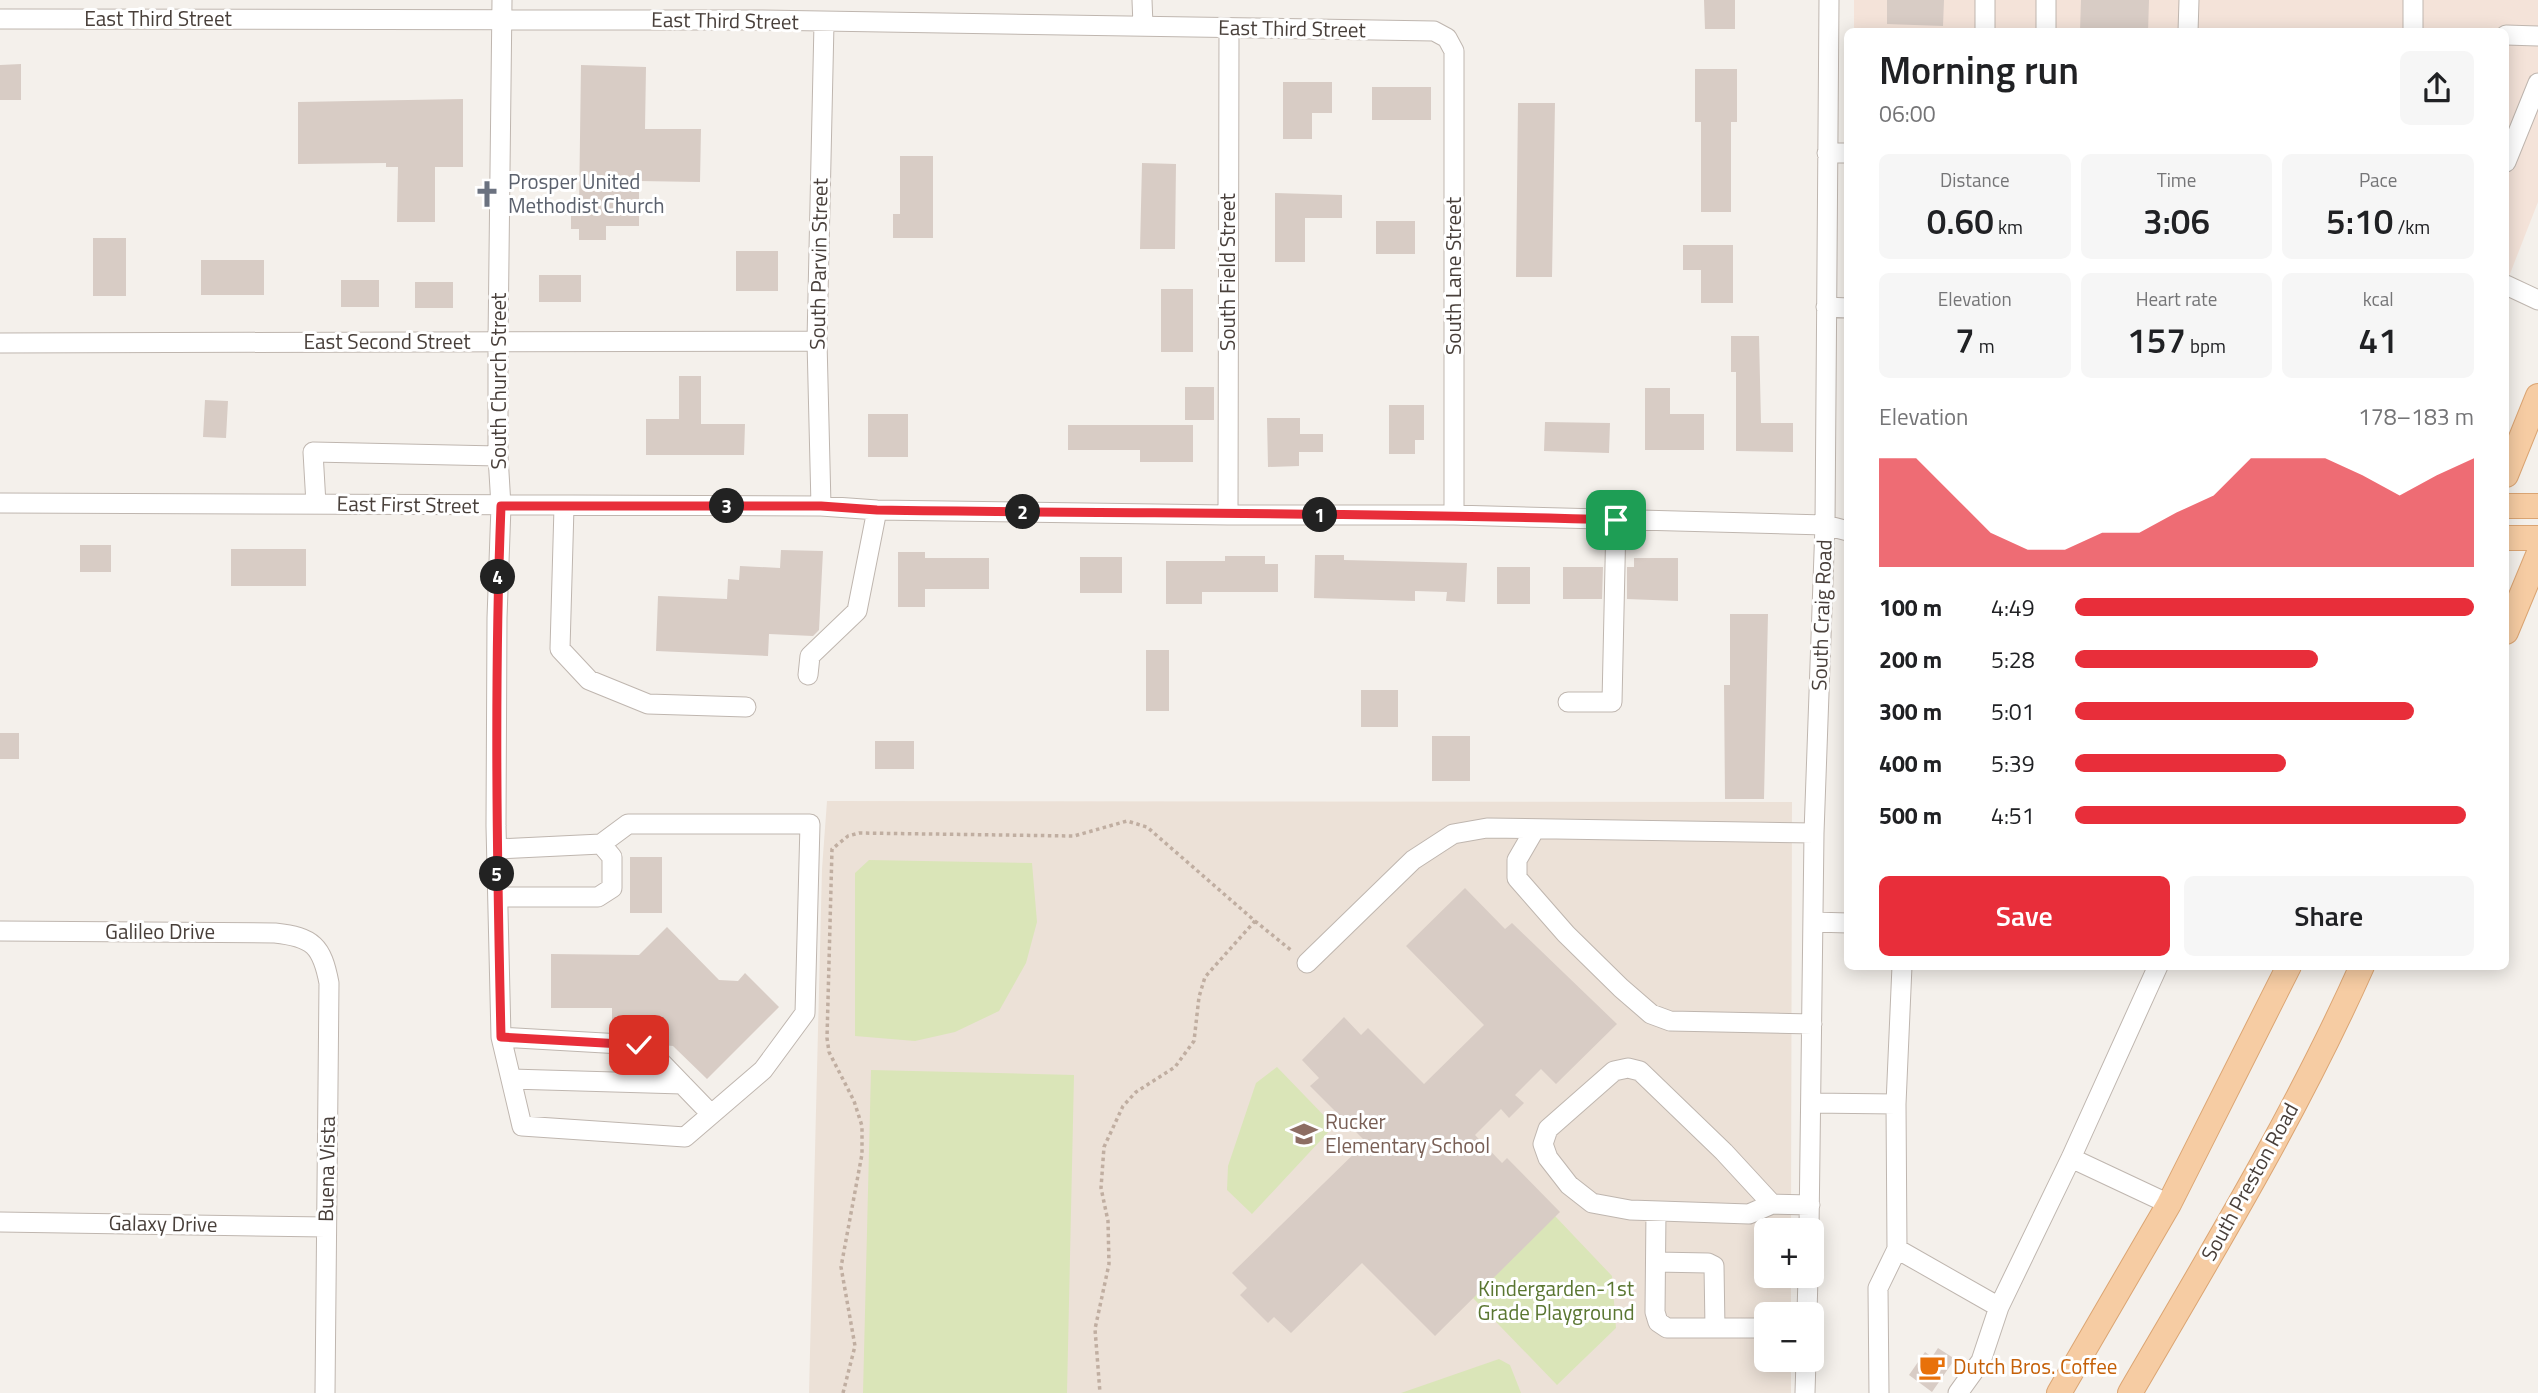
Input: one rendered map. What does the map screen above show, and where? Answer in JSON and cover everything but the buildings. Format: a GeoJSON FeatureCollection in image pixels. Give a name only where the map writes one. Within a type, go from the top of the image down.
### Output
{"type":"FeatureCollection","features":[{"type":"Feature","properties":{"kind":"main road"},"geometry":{"type":"LineString","coordinates":[[2509,468],[2538,396]]}},
{"type":"Feature","properties":{"kind":"main road"},"geometry":{"type":"LineString","coordinates":[[2509,506],[2538,506]]}},
{"type":"Feature","properties":{"kind":"main road"},"geometry":{"type":"LineString","coordinates":[[2509,538],[2538,538]]}},
{"type":"Feature","properties":{"kind":"main road"},"geometry":{"type":"LineString","coordinates":[[2509,625],[2538,555]]}},
{"type":"Feature","properties":{"kind":"main road"},"geometry":{"type":"LineString","coordinates":[[2060,1393],[2169,1204],[2287,970]]}},
{"type":"Feature","properties":{"kind":"main road","name":"South Preston Road"},"geometry":{"type":"LineString","coordinates":[[2130,1393],[2240,1202],[2321,1051],[2360,970]]}},
{"type":"Feature","properties":{"kind":"street"},"geometry":{"type":"LineString","coordinates":[[762,0],[762,20]]}},
{"type":"Feature","properties":{"kind":"street"},"geometry":{"type":"LineString","coordinates":[[1142,0],[1143,25]]}},
{"type":"Feature","properties":{"kind":"street","name":"South Craig Road"},"geometry":{"type":"LineString","coordinates":[[1809,1218],[1814,833],[1825,525],[1829,0]]}},
{"type":"Feature","properties":{"kind":"street"},"geometry":{"type":"LineString","coordinates":[[1985,0],[1985,28]]}},
{"type":"Feature","properties":{"kind":"street"},"geometry":{"type":"LineString","coordinates":[[2046,0],[2046,28]]}},
{"type":"Feature","properties":{"kind":"street"},"geometry":{"type":"LineString","coordinates":[[2188,28],[2189,0]]}},
{"type":"Feature","properties":{"kind":"street"},"geometry":{"type":"LineString","coordinates":[[2413,0],[2413,28]]}},
{"type":"Feature","properties":{"kind":"street","name":"East Third Street"},"geometry":{"type":"LineString","coordinates":[[0,19],[501,10],[824,23],[1143,25],[1434,31],[1447,38]]}},
{"type":"Feature","properties":{"kind":"street","name":"South Church Street"},"geometry":{"type":"LineString","coordinates":[[501,10],[498,342],[501,506],[497,618],[497,849],[501,1037],[522,1126],[685,1137],[711,1114]]}},
{"type":"Feature","properties":{"kind":"street","name":"South Parvin Street"},"geometry":{"type":"LineString","coordinates":[[821,506],[817,341],[824,23]]}},
{"type":"Feature","properties":{"kind":"street","name":"South Field Street"},"geometry":{"type":"LineString","coordinates":[[1228,28],[1228,515]]}},
{"type":"Feature","properties":{"kind":"street"},"geometry":{"type":"LineString","coordinates":[[2509,35],[2538,36]]}},
{"type":"Feature","properties":{"kind":"street","name":"South Lane Street"},"geometry":{"type":"LineString","coordinates":[[1447,38],[1454,51],[1454,514]]}},
{"type":"Feature","properties":{"kind":"street"},"geometry":{"type":"LineString","coordinates":[[2509,146],[2515,119],[2538,83]]}},
{"type":"Feature","properties":{"kind":"street"},"geometry":{"type":"LineString","coordinates":[[1827,153],[1844,153]]}},
{"type":"Feature","properties":{"kind":"street"},"geometry":{"type":"LineString","coordinates":[[2509,286],[2538,300]]}},
{"type":"Feature","properties":{"kind":"street"},"geometry":{"type":"LineString","coordinates":[[1825,307],[1844,308]]}},
{"type":"Feature","properties":{"kind":"street","name":"East Second Street"},"geometry":{"type":"LineString","coordinates":[[0,343],[817,341]]}},
{"type":"Feature","properties":{"kind":"street"},"geometry":{"type":"LineString","coordinates":[[316,504],[313,452],[498,456]]}},
{"type":"Feature","properties":{"kind":"street","name":"East First Street"},"geometry":{"type":"LineString","coordinates":[[0,503],[821,506],[877,510],[1228,515],[1454,514],[1825,525],[1844,530]]}},
{"type":"Feature","properties":{"kind":"street"},"geometry":{"type":"LineString","coordinates":[[564,507],[560,649],[570,660],[589,680],[648,704],[746,707]]}},
{"type":"Feature","properties":{"kind":"street"},"geometry":{"type":"LineString","coordinates":[[808,675],[810,656],[857,611],[877,510]]}},
{"type":"Feature","properties":{"kind":"street","name":"East First Street"},"geometry":{"type":"LineString","coordinates":[[1825,525],[1844,517]]}},
{"type":"Feature","properties":{"kind":"street"},"geometry":{"type":"LineString","coordinates":[[1569,702],[1612,702],[1616,520]]}},
{"type":"Feature","properties":{"kind":"street"},"geometry":{"type":"LineString","coordinates":[[497,849],[601,844],[628,824],[810,824],[806,1013],[763,1070],[711,1114],[653,1054],[639,1045],[501,1037]]}},
{"type":"Feature","properties":{"kind":"street"},"geometry":{"type":"LineString","coordinates":[[1307,963],[1413,860],[1453,834],[1487,828],[1814,833]]}},
{"type":"Feature","properties":{"kind":"street"},"geometry":{"type":"LineString","coordinates":[[1535,829],[1517,860],[1517,878],[1566,934],[1651,1014],[1670,1021],[1812,1024]]}},
{"type":"Feature","properties":{"kind":"street"},"geometry":{"type":"LineString","coordinates":[[498,897],[598,897],[612,888],[612,857],[601,844]]}},
{"type":"Feature","properties":{"kind":"street"},"geometry":{"type":"LineString","coordinates":[[1814,922],[1844,923]]}},
{"type":"Feature","properties":{"kind":"street","name":"Galileo Drive"},"geometry":{"type":"LineString","coordinates":[[0,931],[275,933],[300,936],[316,947]]}},
{"type":"Feature","properties":{"kind":"street","name":"Buena Vista"},"geometry":{"type":"LineString","coordinates":[[316,947],[325,961],[329,984],[325,1393]]}},
{"type":"Feature","properties":{"kind":"street"},"geometry":{"type":"LineString","coordinates":[[1879,1393],[1878,1288],[1897,1249],[1896,1104],[1902,970]]}},
{"type":"Feature","properties":{"kind":"street"},"geometry":{"type":"LineString","coordinates":[[1958,1393],[1981,1361],[1999,1307],[2071,1158],[2156,970]]}},
{"type":"Feature","properties":{"kind":"street"},"geometry":{"type":"LineString","coordinates":[[1772,1204],[1724,1152],[1640,1071],[1628,1068],[1614,1071],[1548,1129],[1543,1144],[1548,1158],[1569,1185],[1592,1202],[1630,1210],[1749,1214],[1772,1204],[1810,1205]]}},
{"type":"Feature","properties":{"kind":"street"},"geometry":{"type":"LineString","coordinates":[[511,1079],[682,1084]]}},
{"type":"Feature","properties":{"kind":"street"},"geometry":{"type":"LineString","coordinates":[[1811,1102],[1896,1104]]}},
{"type":"Feature","properties":{"kind":"street"},"geometry":{"type":"LineString","coordinates":[[2071,1158],[2169,1204]]}},
{"type":"Feature","properties":{"kind":"street"},"geometry":{"type":"LineString","coordinates":[[1656,1211],[1655,1312],[1658,1322],[1667,1328],[1754,1328]]}},
{"type":"Feature","properties":{"kind":"street","name":"Galaxy Drive"},"geometry":{"type":"LineString","coordinates":[[0,1222],[326,1227]]}},
{"type":"Feature","properties":{"kind":"street"},"geometry":{"type":"LineString","coordinates":[[1897,1249],[1999,1307]]}},
{"type":"Feature","properties":{"kind":"street"},"geometry":{"type":"LineString","coordinates":[[1656,1262],[1708,1263],[1714,1266],[1715,1328]]}},
{"type":"Feature","properties":{"kind":"street"},"geometry":{"type":"LineString","coordinates":[[1805,1393],[1806,1372]]}},
{"type":"Feature","properties":{"kind":"path"},"geometry":{"type":"LineString","coordinates":[[843,1393],[855,1346],[841,1267],[858,1181],[862,1126],[854,1101],[829,1052],[827,1038],[832,849],[848,836],[859,833],[1074,836],[1127,821],[1147,827],[1307,963]]}},
{"type":"Feature","properties":{"kind":"path"},"geometry":{"type":"LineString","coordinates":[[1100,1393],[1095,1329],[1110,1264],[1108,1221],[1101,1188],[1104,1147],[1123,1107],[1136,1092],[1175,1067],[1194,1041],[1199,997],[1205,976],[1255,921]]}},
{"type":"Feature","properties":{"kind":"shaded area"},"geometry":{"type":"Polygon","coordinates":[[[1854,0],[2538,0],[2538,202],[2509,276],[2509,28],[1854,28],[1854,0]]]}},
{"type":"Feature","properties":{"kind":"shaded area","name":"Rucker Elementary School"},"geometry":{"type":"Polygon","coordinates":[[[827,801],[1792,802],[1791,1218],[1754,1218],[1754,1288],[1791,1288],[1791,1302],[1754,1302],[1754,1372],[1791,1372],[1791,1393],[809,1393],[822,869],[827,801]]]}},
{"type":"Feature","properties":{"kind":"green space"},"geometry":{"type":"Polygon","coordinates":[[[869,860],[1032,863],[1037,922],[1026,963],[999,1011],[955,1032],[915,1041],[855,1036],[855,873],[869,860]]]}},
{"type":"Feature","properties":{"kind":"green space"},"geometry":{"type":"Polygon","coordinates":[[[1277,1067],[1334,1126],[1252,1214],[1227,1190],[1228,1166],[1256,1083],[1277,1067]]]}},
{"type":"Feature","properties":{"kind":"green space"},"geometry":{"type":"Polygon","coordinates":[[[871,1070],[1074,1075],[1067,1393],[863,1393],[871,1070]]]}},
{"type":"Feature","properties":{"kind":"green space","name":"Kindergarden-1st Grade Playground"},"geometry":{"type":"Polygon","coordinates":[[[1555,1216],[1612,1276],[1616,1328],[1557,1385],[1473,1298],[1555,1216]]]}},
{"type":"Feature","properties":{"kind":"green space"},"geometry":{"type":"Polygon","coordinates":[[[1499,1359],[1510,1365],[1521,1393],[1401,1393],[1499,1359]]]}},
{"type":"Feature","properties":{"kind":"place","name":"Prosper United Methodist Church"},"geometry":{"type":"Point","coordinates":[487,194]}},
{"type":"Feature","properties":{"kind":"place","name":"Rucker Elementary School"},"geometry":{"type":"Point","coordinates":[1304,1134]}},
{"type":"Feature","properties":{"kind":"place","name":"Dutch Bros. Coffee"},"geometry":{"type":"Point","coordinates":[1932,1367]}},
{"type":"Feature","properties":{"kind":"route"},"geometry":{"type":"LineString","coordinates":[[639,1045],[501,1037],[496,826],[497,618],[501,506],[821,506],[877,510],[1228,515],[1454,514],[1616,520]]}}]}
